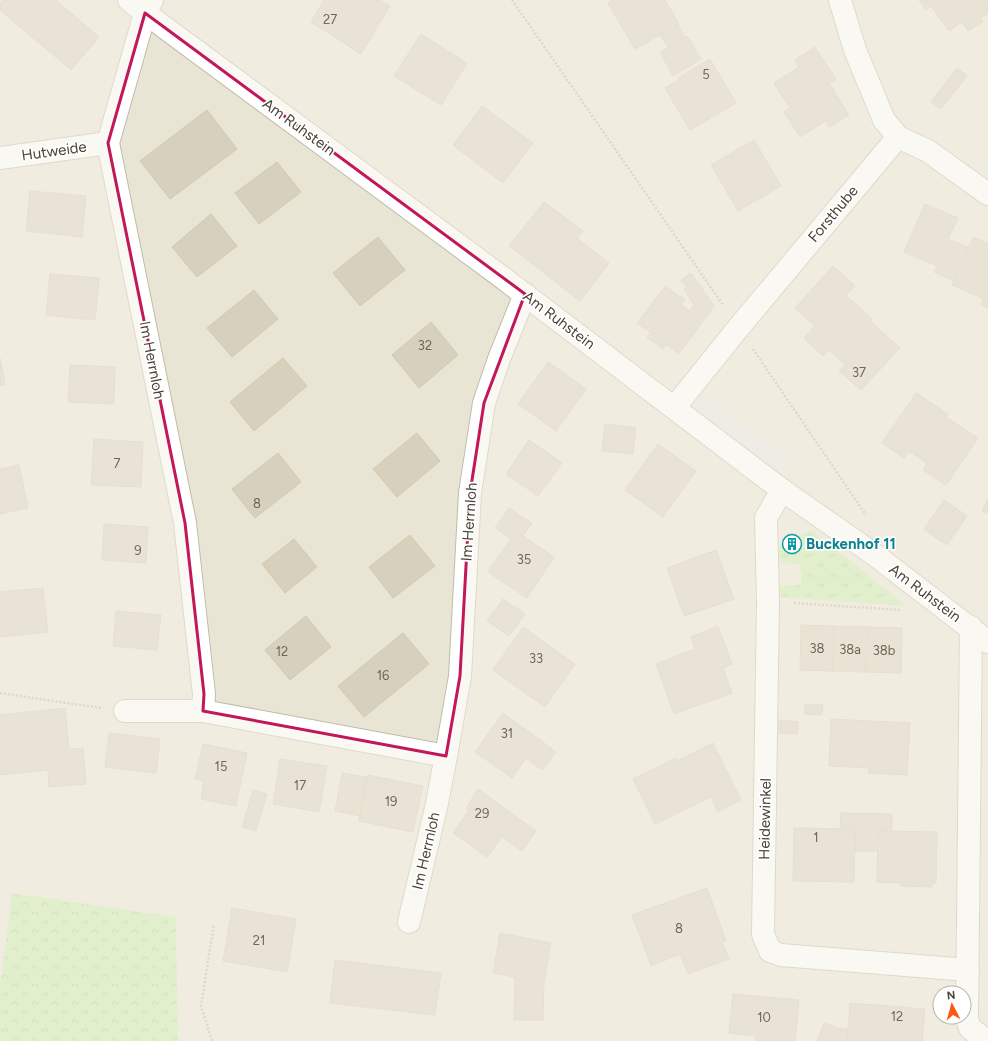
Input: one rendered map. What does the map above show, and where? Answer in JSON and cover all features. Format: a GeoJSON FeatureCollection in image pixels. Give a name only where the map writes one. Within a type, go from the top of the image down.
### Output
{"type":"FeatureCollection","features":[{"type":"Feature","properties":{"kind":"street"},"geometry":{"type":"LineString","coordinates":[[840,0],[855,50],[884,120],[898,137],[928,150],[988,194]]}},
{"type":"Feature","properties":{"kind":"street","name":"Im Herrnloh"},"geometry":{"type":"LineString","coordinates":[[142,4],[108,143],[184,523],[204,694],[203,711]]}},
{"type":"Feature","properties":{"kind":"street","name":"Am Ruhstein"},"geometry":{"type":"LineString","coordinates":[[142,4],[782,490],[875,555],[988,642]]}},
{"type":"Feature","properties":{"kind":"street","name":"Forsthube"},"geometry":{"type":"LineString","coordinates":[[674,408],[739,327],[898,137]]}},
{"type":"Feature","properties":{"kind":"street","name":"Hutweide"},"geometry":{"type":"LineString","coordinates":[[0,158],[108,143]]}},
{"type":"Feature","properties":{"kind":"street","name":"Im Herrnloh"},"geometry":{"type":"LineString","coordinates":[[409,922],[436,808],[460,676],[470,493],[484,403],[499,359],[525,294]]}},
{"type":"Feature","properties":{"kind":"street","name":"Heidewinkel"},"geometry":{"type":"LineString","coordinates":[[782,490],[766,518],[768,601],[763,934],[770,951],[781,955],[968,970]]}},
{"type":"Feature","properties":{"kind":"street"},"geometry":{"type":"LineString","coordinates":[[971,628],[967,1019],[970,1028],[987,1041]]}},
{"type":"Feature","properties":{"kind":"street"},"geometry":{"type":"LineString","coordinates":[[125,711],[203,711],[446,756]]}},
{"type":"Feature","properties":{"kind":"path"},"geometry":{"type":"LineString","coordinates":[[512,0],[726,310]]}},
{"type":"Feature","properties":{"kind":"path"},"geometry":{"type":"LineString","coordinates":[[752,347],[868,517]]}},
{"type":"Feature","properties":{"kind":"path"},"geometry":{"type":"LineString","coordinates":[[768,601],[910,610],[926,594]]}},
{"type":"Feature","properties":{"kind":"path"},"geometry":{"type":"LineString","coordinates":[[0,693],[125,711]]}},
{"type":"Feature","properties":{"kind":"path"},"geometry":{"type":"LineString","coordinates":[[212,1041],[202,1006],[214,924]]}},
{"type":"Feature","properties":{"kind":"highlighted area"},"geometry":{"type":"Polygon","coordinates":[[[145,13],[525,294],[484,403],[470,493],[460,676],[446,756],[203,711],[204,694],[185,523],[108,143],[145,13]]]}},
{"type":"Feature","properties":{"kind":"shaded area"},"geometry":{"type":"Polygon","coordinates":[[[0,0],[988,0],[988,1041],[178,1041],[176,917],[12,893],[0,985],[0,0]]]}},
{"type":"Feature","properties":{"kind":"shaded area"},"geometry":{"type":"Polygon","coordinates":[[[701,395],[796,463],[778,470],[704,418],[700,413],[698,406],[701,395]]]}},
{"type":"Feature","properties":{"kind":"green space"},"geometry":{"type":"Polygon","coordinates":[[[811,530],[907,606],[778,597],[778,586],[801,585],[801,564],[778,563],[779,546],[784,544],[788,551],[800,545],[797,537],[811,530]]]}},
{"type":"Feature","properties":{"kind":"green space"},"geometry":{"type":"Polygon","coordinates":[[[12,893],[176,917],[178,1041],[0,1041],[0,985],[12,893]]]}},
{"type":"Feature","properties":{"kind":"building"},"geometry":{"type":"Polygon","coordinates":[[[3,0],[56,0],[99,37],[71,70],[0,10],[0,3],[3,0]]]}},
{"type":"Feature","properties":{"kind":"building"},"geometry":{"type":"Polygon","coordinates":[[[324,0],[379,0],[390,6],[361,54],[311,22],[324,0]]]}},
{"type":"Feature","properties":{"kind":"building"},"geometry":{"type":"Polygon","coordinates":[[[613,0],[665,0],[679,24],[635,49],[608,3],[613,0]]]}},
{"type":"Feature","properties":{"kind":"building"},"geometry":{"type":"Polygon","coordinates":[[[919,0],[939,0],[926,10],[919,0]]]}},
{"type":"Feature","properties":{"kind":"building"},"geometry":{"type":"Polygon","coordinates":[[[939,0],[988,0],[988,13],[981,18],[983,22],[968,31],[962,22],[949,31],[931,6],[939,0]]]}},
{"type":"Feature","properties":{"kind":"building"},"geometry":{"type":"Polygon","coordinates":[[[678,25],[685,37],[668,47],[660,35],[678,25]]]}},
{"type":"Feature","properties":{"kind":"building"},"geometry":{"type":"Polygon","coordinates":[[[421,34],[467,63],[441,105],[394,76],[421,34]]]}},
{"type":"Feature","properties":{"kind":"building"},"geometry":{"type":"Polygon","coordinates":[[[687,36],[701,59],[673,76],[660,52],[687,36]]]}},
{"type":"Feature","properties":{"kind":"building"},"geometry":{"type":"Polygon","coordinates":[[[815,47],[836,79],[790,108],[774,83],[799,67],[795,60],[815,47]]]}},
{"type":"Feature","properties":{"kind":"building"},"geometry":{"type":"Polygon","coordinates":[[[710,59],[736,103],[690,130],[665,88],[679,80],[678,78],[710,59]]]}},
{"type":"Feature","properties":{"kind":"building"},"geometry":{"type":"Polygon","coordinates":[[[957,68],[967,76],[941,109],[931,102],[957,68]]]}},
{"type":"Feature","properties":{"kind":"building"},"geometry":{"type":"Polygon","coordinates":[[[829,83],[849,115],[829,127],[826,121],[800,137],[784,112],[829,83]]]}},
{"type":"Feature","properties":{"kind":"building"},"geometry":{"type":"Polygon","coordinates":[[[482,106],[533,143],[503,183],[453,145],[482,106]]]}},
{"type":"Feature","properties":{"kind":"building"},"geometry":{"type":"Polygon","coordinates":[[[207,110],[237,149],[170,199],[140,161],[207,110]]]}},
{"type":"Feature","properties":{"kind":"building"},"geometry":{"type":"Polygon","coordinates":[[[754,140],[781,186],[738,211],[711,165],[754,140]]]}},
{"type":"Feature","properties":{"kind":"building"},"geometry":{"type":"Polygon","coordinates":[[[277,162],[301,192],[259,224],[235,193],[277,162]]]}},
{"type":"Feature","properties":{"kind":"building"},"geometry":{"type":"Polygon","coordinates":[[[30,191],[86,196],[82,237],[26,231],[30,191]]]}},
{"type":"Feature","properties":{"kind":"building"},"geometry":{"type":"Polygon","coordinates":[[[544,202],[583,231],[548,276],[509,246],[544,202]]]}},
{"type":"Feature","properties":{"kind":"building"},"geometry":{"type":"Polygon","coordinates":[[[925,204],[958,218],[948,239],[968,247],[954,281],[934,272],[937,266],[904,252],[925,204]]]}},
{"type":"Feature","properties":{"kind":"building"},"geometry":{"type":"Polygon","coordinates":[[[211,214],[237,246],[197,277],[172,247],[211,214]]]}},
{"type":"Feature","properties":{"kind":"building"},"geometry":{"type":"Polygon","coordinates":[[[378,237],[405,270],[360,306],[333,273],[378,237]]]}},
{"type":"Feature","properties":{"kind":"building"},"geometry":{"type":"Polygon","coordinates":[[[973,237],[988,244],[988,308],[981,305],[984,299],[952,285],[973,237]]]}},
{"type":"Feature","properties":{"kind":"building"},"geometry":{"type":"Polygon","coordinates":[[[577,238],[609,263],[580,301],[548,276],[577,238]]]}},
{"type":"Feature","properties":{"kind":"building"},"geometry":{"type":"Polygon","coordinates":[[[833,266],[855,286],[846,295],[872,319],[870,321],[900,348],[861,390],[839,371],[845,365],[829,350],[823,356],[804,338],[815,326],[795,308],[833,266]]]}},
{"type":"Feature","properties":{"kind":"building"},"geometry":{"type":"Polygon","coordinates":[[[691,273],[714,306],[679,354],[666,344],[663,349],[647,337],[651,333],[637,323],[665,286],[685,300],[681,304],[690,311],[694,305],[684,289],[687,287],[681,280],[691,273]]]}},
{"type":"Feature","properties":{"kind":"building"},"geometry":{"type":"Polygon","coordinates":[[[50,274],[99,278],[95,320],[46,315],[50,274]]]}},
{"type":"Feature","properties":{"kind":"building"},"geometry":{"type":"Polygon","coordinates":[[[254,290],[278,319],[232,357],[207,328],[254,290]]]}},
{"type":"Feature","properties":{"kind":"building"},"geometry":{"type":"Polygon","coordinates":[[[431,322],[458,355],[419,388],[392,355],[431,322]]]}},
{"type":"Feature","properties":{"kind":"building"},"geometry":{"type":"Polygon","coordinates":[[[0,358],[5,385],[0,386],[0,358]]]}},
{"type":"Feature","properties":{"kind":"building"},"geometry":{"type":"Polygon","coordinates":[[[283,358],[307,386],[254,431],[230,402],[283,358]]]}},
{"type":"Feature","properties":{"kind":"building"},"geometry":{"type":"Polygon","coordinates":[[[548,362],[586,389],[556,431],[518,404],[548,362]]]}},
{"type":"Feature","properties":{"kind":"building"},"geometry":{"type":"Polygon","coordinates":[[[70,365],[115,367],[114,404],[68,402],[70,365]]]}},
{"type":"Feature","properties":{"kind":"building"},"geometry":{"type":"Polygon","coordinates":[[[916,393],[948,414],[946,417],[978,438],[946,485],[923,470],[927,463],[909,451],[904,458],[882,443],[916,393]]]}},
{"type":"Feature","properties":{"kind":"building"},"geometry":{"type":"Polygon","coordinates":[[[605,424],[636,428],[633,454],[602,451],[605,424]]]}},
{"type":"Feature","properties":{"kind":"building"},"geometry":{"type":"Polygon","coordinates":[[[417,433],[440,461],[397,497],[373,469],[417,433]]]}},
{"type":"Feature","properties":{"kind":"building"},"geometry":{"type":"Polygon","coordinates":[[[94,439],[143,442],[141,487],[91,485],[94,439]]]}},
{"type":"Feature","properties":{"kind":"building"},"geometry":{"type":"Polygon","coordinates":[[[529,440],[562,463],[538,496],[506,474],[529,440]]]}},
{"type":"Feature","properties":{"kind":"building"},"geometry":{"type":"Polygon","coordinates":[[[658,444],[696,471],[663,517],[625,490],[658,444]]]}},
{"type":"Feature","properties":{"kind":"building"},"geometry":{"type":"Polygon","coordinates":[[[278,453],[301,482],[255,518],[232,489],[278,453]]]}},
{"type":"Feature","properties":{"kind":"building"},"geometry":{"type":"Polygon","coordinates":[[[19,465],[28,508],[0,514],[0,469],[19,465]]]}},
{"type":"Feature","properties":{"kind":"building"},"geometry":{"type":"Polygon","coordinates":[[[988,498],[988,514],[982,511],[988,498]]]}},
{"type":"Feature","properties":{"kind":"building"},"geometry":{"type":"Polygon","coordinates":[[[944,500],[956,508],[935,537],[924,529],[944,500]]]}},
{"type":"Feature","properties":{"kind":"building"},"geometry":{"type":"Polygon","coordinates":[[[509,508],[532,523],[523,536],[516,531],[511,539],[495,528],[509,508]]]}},
{"type":"Feature","properties":{"kind":"building"},"geometry":{"type":"Polygon","coordinates":[[[956,508],[967,516],[947,545],[935,537],[956,508]]]}},
{"type":"Feature","properties":{"kind":"building"},"geometry":{"type":"Polygon","coordinates":[[[104,524],[148,527],[146,563],[102,560],[104,524]]]}},
{"type":"Feature","properties":{"kind":"building"},"geometry":{"type":"Polygon","coordinates":[[[516,531],[554,557],[527,598],[488,572],[516,531]]]}},
{"type":"Feature","properties":{"kind":"building"},"geometry":{"type":"Polygon","coordinates":[[[410,535],[435,566],[393,598],[369,567],[410,535]]]}},
{"type":"Feature","properties":{"kind":"building","name":"Buckenhof 11"},"geometry":{"type":"Polygon","coordinates":[[[796,538],[800,545],[788,551],[784,543],[796,538]]]}},
{"type":"Feature","properties":{"kind":"building"},"geometry":{"type":"Polygon","coordinates":[[[294,539],[317,567],[285,593],[262,564],[294,539]]]}},
{"type":"Feature","properties":{"kind":"building"},"geometry":{"type":"Polygon","coordinates":[[[716,550],[734,599],[684,616],[667,568],[716,550]]]}},
{"type":"Feature","properties":{"kind":"building"},"geometry":{"type":"Polygon","coordinates":[[[43,588],[48,632],[0,637],[0,592],[43,588]]]}},
{"type":"Feature","properties":{"kind":"building"},"geometry":{"type":"Polygon","coordinates":[[[503,599],[525,614],[509,636],[487,621],[503,599]]]}},
{"type":"Feature","properties":{"kind":"building"},"geometry":{"type":"Polygon","coordinates":[[[116,611],[161,615],[157,650],[113,646],[116,611]]]}},
{"type":"Feature","properties":{"kind":"building"},"geometry":{"type":"Polygon","coordinates":[[[306,616],[331,647],[290,680],[265,650],[306,616]]]}},
{"type":"Feature","properties":{"kind":"building"},"geometry":{"type":"Polygon","coordinates":[[[801,625],[834,626],[833,671],[800,670],[801,625]]]}},
{"type":"Feature","properties":{"kind":"building"},"geometry":{"type":"Polygon","coordinates":[[[718,626],[732,664],[723,668],[732,693],[674,714],[656,664],[695,649],[691,637],[718,626]]]}},
{"type":"Feature","properties":{"kind":"building"},"geometry":{"type":"Polygon","coordinates":[[[834,626],[867,627],[866,672],[833,671],[834,626]]]}},
{"type":"Feature","properties":{"kind":"building"},"geometry":{"type":"Polygon","coordinates":[[[523,627],[575,664],[545,707],[493,670],[523,627]]]}},
{"type":"Feature","properties":{"kind":"building"},"geometry":{"type":"Polygon","coordinates":[[[867,627],[902,628],[901,673],[866,672],[867,627]]]}},
{"type":"Feature","properties":{"kind":"building"},"geometry":{"type":"Polygon","coordinates":[[[403,633],[429,664],[364,717],[338,686],[403,633]]]}},
{"type":"Feature","properties":{"kind":"building"},"geometry":{"type":"Polygon","coordinates":[[[805,704],[823,705],[822,715],[804,714],[805,704]]]}},
{"type":"Feature","properties":{"kind":"building"},"geometry":{"type":"Polygon","coordinates":[[[65,708],[69,749],[83,748],[86,784],[49,787],[48,770],[0,775],[0,715],[65,708]]]}},
{"type":"Feature","properties":{"kind":"building"},"geometry":{"type":"Polygon","coordinates":[[[503,713],[539,739],[512,778],[475,752],[503,713]]]}},
{"type":"Feature","properties":{"kind":"building"},"geometry":{"type":"Polygon","coordinates":[[[831,719],[910,723],[907,775],[868,773],[869,768],[829,766],[831,719]]]}},
{"type":"Feature","properties":{"kind":"building"},"geometry":{"type":"Polygon","coordinates":[[[778,720],[798,722],[797,734],[777,733],[778,720]]]}},
{"type":"Feature","properties":{"kind":"building"},"geometry":{"type":"Polygon","coordinates":[[[109,733],[160,739],[156,773],[105,767],[109,733]]]}},
{"type":"Feature","properties":{"kind":"building"},"geometry":{"type":"Polygon","coordinates":[[[539,739],[556,752],[542,770],[526,758],[539,739]]]}},
{"type":"Feature","properties":{"kind":"building"},"geometry":{"type":"Polygon","coordinates":[[[713,743],[741,800],[718,812],[711,797],[655,824],[633,779],[676,758],[677,761],[713,743]]]}},
{"type":"Feature","properties":{"kind":"building"},"geometry":{"type":"Polygon","coordinates":[[[203,744],[247,753],[236,806],[201,799],[204,781],[195,779],[203,744]]]}},
{"type":"Feature","properties":{"kind":"building"},"geometry":{"type":"Polygon","coordinates":[[[280,759],[327,766],[319,812],[273,804],[280,759]]]}},
{"type":"Feature","properties":{"kind":"building"},"geometry":{"type":"Polygon","coordinates":[[[342,773],[367,777],[360,816],[335,811],[342,773]]]}},
{"type":"Feature","properties":{"kind":"building"},"geometry":{"type":"Polygon","coordinates":[[[368,775],[423,786],[413,832],[359,821],[368,775]]]}},
{"type":"Feature","properties":{"kind":"building"},"geometry":{"type":"Polygon","coordinates":[[[478,789],[536,831],[522,851],[502,837],[487,857],[453,833],[469,810],[466,808],[478,789]]]}},
{"type":"Feature","properties":{"kind":"building"},"geometry":{"type":"Polygon","coordinates":[[[253,790],[267,794],[256,831],[242,827],[253,790]]]}},
{"type":"Feature","properties":{"kind":"building"},"geometry":{"type":"Polygon","coordinates":[[[841,813],[892,814],[892,831],[878,831],[878,851],[855,851],[855,829],[840,829],[841,813]]]}},
{"type":"Feature","properties":{"kind":"building"},"geometry":{"type":"Polygon","coordinates":[[[794,828],[855,829],[854,882],[793,881],[794,828]]]}},
{"type":"Feature","properties":{"kind":"building"},"geometry":{"type":"Polygon","coordinates":[[[878,831],[937,832],[936,883],[932,883],[932,887],[900,886],[901,883],[877,882],[878,831]]]}},
{"type":"Feature","properties":{"kind":"building"},"geometry":{"type":"Polygon","coordinates":[[[707,888],[726,941],[722,942],[729,959],[688,974],[680,954],[651,966],[632,915],[707,888]]]}},
{"type":"Feature","properties":{"kind":"building"},"geometry":{"type":"Polygon","coordinates":[[[232,908],[296,919],[287,972],[223,961],[232,908]]]}},
{"type":"Feature","properties":{"kind":"building"},"geometry":{"type":"Polygon","coordinates":[[[500,933],[551,943],[544,981],[543,1020],[514,1020],[515,977],[493,973],[500,933]]]}},
{"type":"Feature","properties":{"kind":"building"},"geometry":{"type":"Polygon","coordinates":[[[335,960],[441,973],[435,1015],[330,1003],[335,960]]]}},
{"type":"Feature","properties":{"kind":"building"},"geometry":{"type":"Polygon","coordinates":[[[733,994],[799,1000],[795,1041],[755,1041],[756,1036],[729,1033],[733,994]]]}},
{"type":"Feature","properties":{"kind":"building"},"geometry":{"type":"Polygon","coordinates":[[[850,1003],[925,1009],[922,1041],[847,1041],[850,1003]]]}},
{"type":"Feature","properties":{"kind":"building"},"geometry":{"type":"Polygon","coordinates":[[[824,1023],[838,1028],[848,1029],[847,1041],[817,1041],[824,1023]]]}},
{"type":"Feature","properties":{"kind":"place","name":"Buckenhof 11"},"geometry":{"type":"Point","coordinates":[792,544]}}]}
